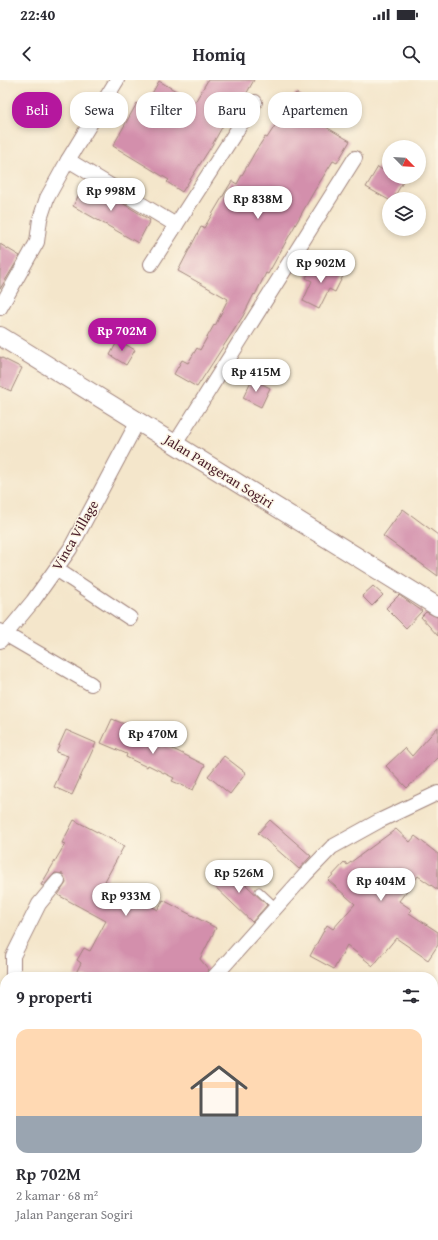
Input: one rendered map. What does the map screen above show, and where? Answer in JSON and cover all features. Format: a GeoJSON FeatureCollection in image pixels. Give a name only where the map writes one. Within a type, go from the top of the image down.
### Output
{"type":"FeatureCollection","features":[{"type":"Feature","properties":{"kind":"street"},"geometry":{"type":"LineString","coordinates":[[0,308],[37,242],[40,219],[48,198],[68,160],[117,80]]}},
{"type":"Feature","properties":{"kind":"street"},"geometry":{"type":"LineString","coordinates":[[151,264],[238,128]]}},
{"type":"Feature","properties":{"kind":"street"},"geometry":{"type":"LineString","coordinates":[[175,444],[355,158]]}},
{"type":"Feature","properties":{"kind":"street"},"geometry":{"type":"LineString","coordinates":[[68,160],[176,225]]}},
{"type":"Feature","properties":{"kind":"street","name":"Jalan Pangeran Sogiri"},"geometry":{"type":"LineString","coordinates":[[0,336],[438,607]]}},
{"type":"Feature","properties":{"kind":"street","name":"Vinca Village"},"geometry":{"type":"LineString","coordinates":[[2,636],[33,601],[70,549],[138,421]]}},
{"type":"Feature","properties":{"kind":"street"},"geometry":{"type":"LineString","coordinates":[[56,569],[130,618]]}},
{"type":"Feature","properties":{"kind":"street"},"geometry":{"type":"LineString","coordinates":[[2,636],[90,684]]}},
{"type":"Feature","properties":{"kind":"street"},"geometry":{"type":"LineString","coordinates":[[218,972],[332,847],[379,821],[438,793]]}},
{"type":"Feature","properties":{"kind":"street"},"geometry":{"type":"LineString","coordinates":[[13,972],[12,956],[40,904],[58,881]]}},
{"type":"Feature","properties":{"kind":"lane"},"geometry":{"type":"LineString","coordinates":[[259,891],[276,907]]}},
{"type":"Feature","properties":{"kind":"building"},"geometry":{"type":"Polygon","coordinates":[[[208,80],[254,80],[247,92],[204,92],[204,128],[222,128],[182,192],[167,182],[169,180],[113,146],[123,128],[128,128],[128,119],[136,105],[136,128],[196,128],[196,100],[208,80]]]}},
{"type":"Feature","properties":{"kind":"building"},"geometry":{"type":"Polygon","coordinates":[[[159,81],[178,92],[153,92],[159,81]]]}},
{"type":"Feature","properties":{"kind":"building"},"geometry":{"type":"Polygon","coordinates":[[[273,128],[328,128],[350,141],[337,163],[333,161],[313,193],[268,274],[266,273],[255,295],[254,294],[243,316],[197,387],[174,374],[182,360],[188,363],[197,348],[200,350],[214,325],[215,326],[228,299],[178,271],[201,227],[204,228],[232,181],[237,184],[255,152],[265,137],[267,138],[273,128]]]}},
{"type":"Feature","properties":{"kind":"building"},"geometry":{"type":"Polygon","coordinates":[[[378,167],[382,170],[382,184],[402,184],[397,192],[382,192],[382,196],[366,187],[378,167]]]}},
{"type":"Feature","properties":{"kind":"building"},"geometry":{"type":"Polygon","coordinates":[[[86,181],[150,220],[138,243],[73,206],[86,181]]]}},
{"type":"Feature","properties":{"kind":"building"},"geometry":{"type":"Polygon","coordinates":[[[0,244],[20,256],[0,289],[0,244]]]}},
{"type":"Feature","properties":{"kind":"building"},"geometry":{"type":"Polygon","coordinates":[[[314,261],[344,274],[335,292],[329,289],[319,309],[303,301],[312,281],[306,278],[314,261]]]}},
{"type":"Feature","properties":{"kind":"building"},"geometry":{"type":"Polygon","coordinates":[[[118,340],[135,350],[126,365],[110,355],[118,340]]]}},
{"type":"Feature","properties":{"kind":"building"},"geometry":{"type":"Polygon","coordinates":[[[0,357],[22,368],[11,391],[0,386],[0,357]]]}},
{"type":"Feature","properties":{"kind":"building"},"geometry":{"type":"Polygon","coordinates":[[[252,379],[270,388],[261,407],[243,398],[252,379]]]}},
{"type":"Feature","properties":{"kind":"building"},"geometry":{"type":"Polygon","coordinates":[[[403,509],[438,535],[438,576],[383,536],[403,509]]]}},
{"type":"Feature","properties":{"kind":"building"},"geometry":{"type":"Polygon","coordinates":[[[373,586],[383,595],[372,606],[362,596],[373,586]]]}},
{"type":"Feature","properties":{"kind":"building"},"geometry":{"type":"Polygon","coordinates":[[[399,595],[422,611],[406,628],[386,608],[399,595]]]}},
{"type":"Feature","properties":{"kind":"building"},"geometry":{"type":"Polygon","coordinates":[[[426,612],[438,617],[438,636],[421,617],[426,612]]]}},
{"type":"Feature","properties":{"kind":"building"},"geometry":{"type":"Polygon","coordinates":[[[112,719],[134,728],[132,732],[162,747],[163,744],[205,765],[193,790],[172,781],[174,778],[148,765],[147,767],[126,757],[127,754],[101,743],[112,719]]]}},
{"type":"Feature","properties":{"kind":"building"},"geometry":{"type":"Polygon","coordinates":[[[438,727],[438,758],[407,788],[386,766],[405,748],[412,756],[438,727]]]}},
{"type":"Feature","properties":{"kind":"building"},"geometry":{"type":"Polygon","coordinates":[[[66,730],[96,743],[72,795],[54,787],[68,756],[56,752],[66,730]]]}},
{"type":"Feature","properties":{"kind":"building"},"geometry":{"type":"Polygon","coordinates":[[[224,756],[246,773],[230,794],[208,776],[224,756]]]}},
{"type":"Feature","properties":{"kind":"building"},"geometry":{"type":"Polygon","coordinates":[[[74,820],[124,846],[105,881],[158,910],[163,900],[216,928],[200,959],[209,970],[208,972],[76,972],[81,963],[77,960],[84,948],[90,951],[106,921],[58,895],[66,883],[63,874],[55,873],[43,886],[41,885],[65,844],[62,843],[74,820]]]}},
{"type":"Feature","properties":{"kind":"building"},"geometry":{"type":"Polygon","coordinates":[[[270,820],[311,856],[299,869],[258,833],[270,820]]]}},
{"type":"Feature","properties":{"kind":"building"},"geometry":{"type":"Polygon","coordinates":[[[396,829],[410,842],[415,836],[438,854],[438,890],[418,876],[399,901],[412,910],[409,913],[438,932],[438,945],[428,960],[396,938],[373,966],[347,945],[334,969],[310,956],[327,925],[333,929],[355,904],[328,880],[345,862],[347,865],[396,829]]]}},
{"type":"Feature","properties":{"kind":"building"},"geometry":{"type":"Polygon","coordinates":[[[226,866],[267,905],[252,922],[211,883],[226,866]]]}}]}
